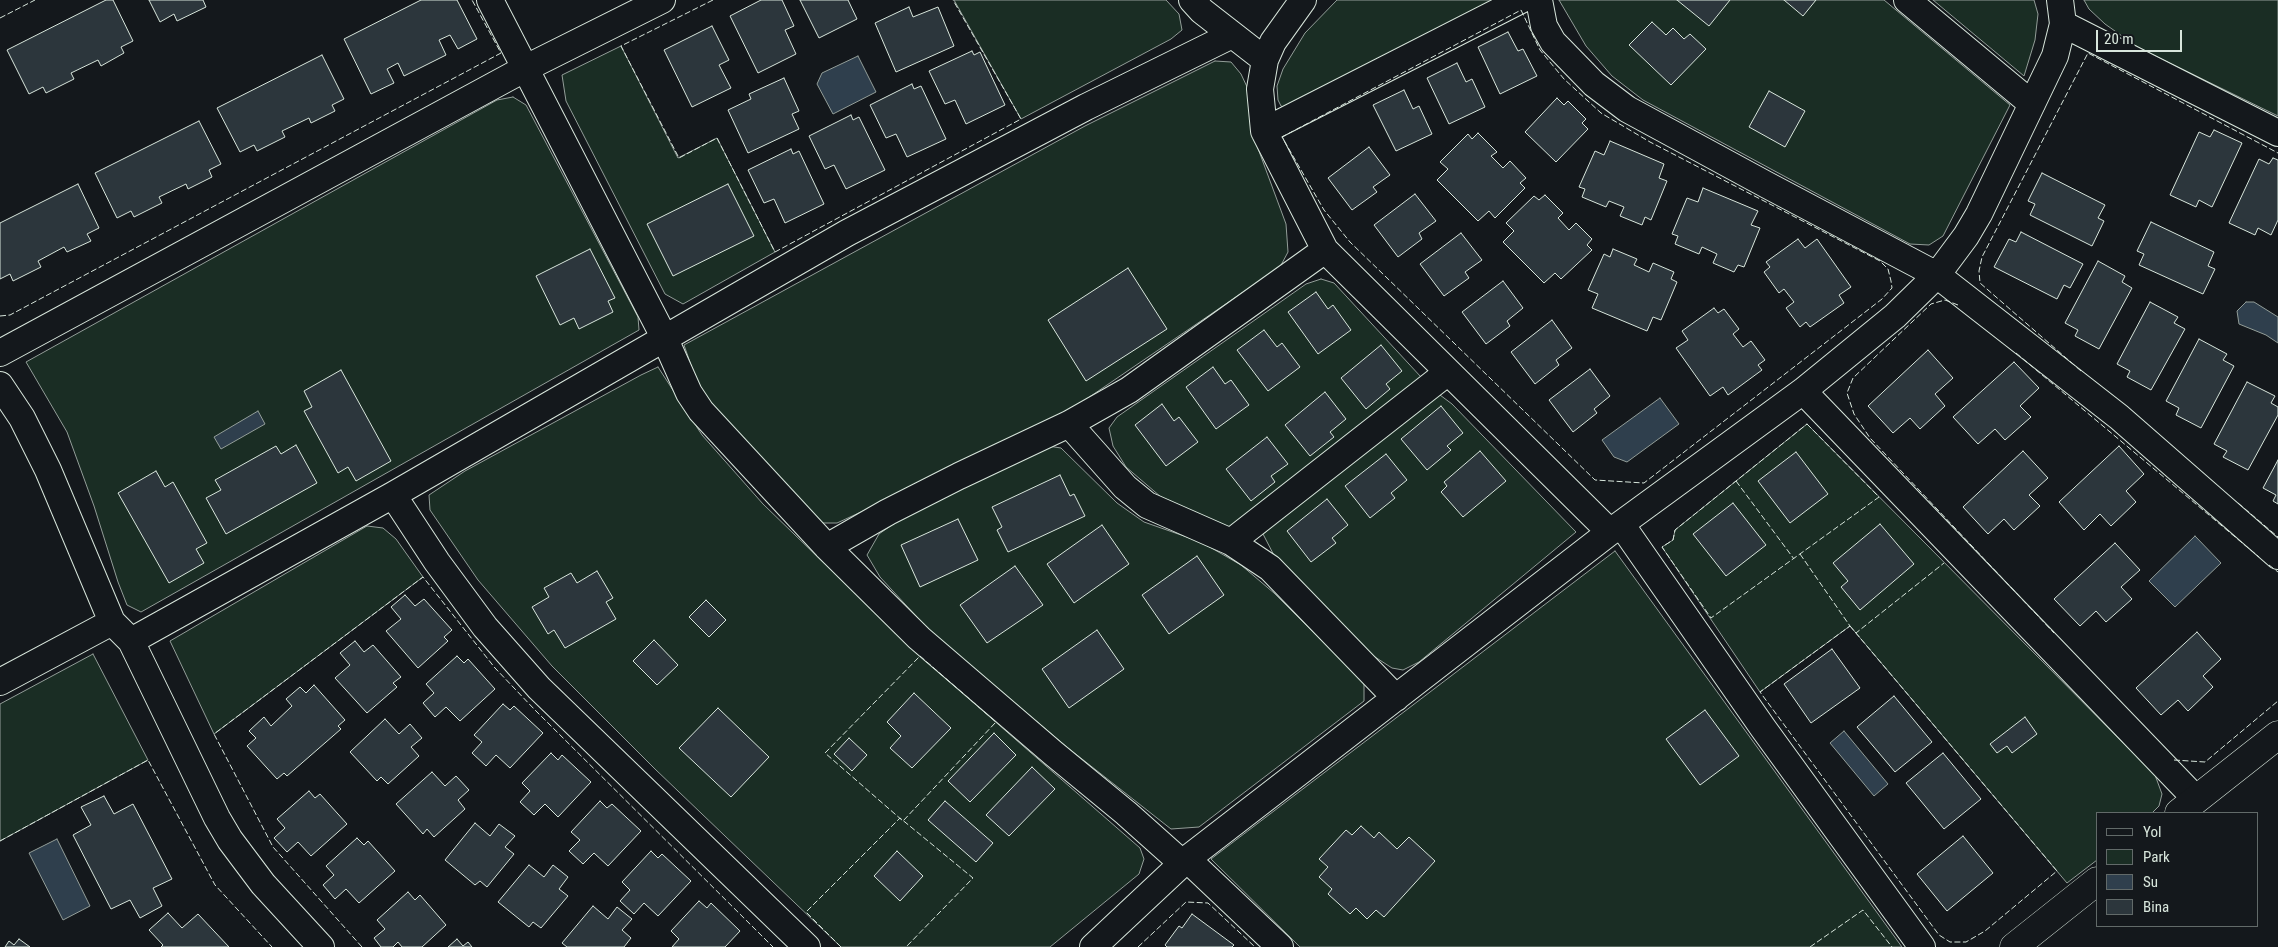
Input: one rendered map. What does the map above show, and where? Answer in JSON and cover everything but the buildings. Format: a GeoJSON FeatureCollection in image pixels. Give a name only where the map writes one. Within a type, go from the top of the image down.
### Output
{"type":"FeatureCollection","features":[{"type":"Feature","properties":{"kind":"street"},"geometry":{"type":"LineString","coordinates":[[490,0],[664,337],[686,387],[701,411],[826,547],[919,638],[1052,753],[1185,861],[1280,947]]}},
{"type":"Feature","properties":{"kind":"street"},"geometry":{"type":"LineString","coordinates":[[0,353],[526,68],[662,0]]}},
{"type":"Feature","properties":{"kind":"street"},"geometry":{"type":"LineString","coordinates":[[1192,0],[1202,11],[1265,60]]}},
{"type":"Feature","properties":{"kind":"street"},"geometry":{"type":"LineString","coordinates":[[1303,0],[1273,42],[1265,60],[1260,89],[1264,131],[1326,250],[1448,372],[1616,528],[1922,947]]}},
{"type":"Feature","properties":{"kind":"street"},"geometry":{"type":"LineString","coordinates":[[1264,131],[1521,0]]}},
{"type":"Feature","properties":{"kind":"street"},"geometry":{"type":"LineString","coordinates":[[1539,0],[1544,26],[1553,42],[1594,84],[1627,109],[1766,185],[1938,275],[2119,417],[2278,556]]}},
{"type":"Feature","properties":{"kind":"street"},"geometry":{"type":"LineString","coordinates":[[1907,0],[2032,104]]}},
{"type":"Feature","properties":{"kind":"street"},"geometry":{"type":"LineString","coordinates":[[1092,947],[1185,861],[1616,528],[1802,391],[1895,316],[1938,275],[1979,214],[2055,56],[2061,12],[2278,133]]}},
{"type":"Feature","properties":{"kind":"street"},"geometry":{"type":"LineString","coordinates":[[131,641],[393,496],[664,337],[847,233],[1086,107],[1232,35]]}},
{"type":"Feature","properties":{"kind":"street"},"geometry":{"type":"LineString","coordinates":[[826,547],[888,512],[959,476],[1069,424],[1168,363],[1326,250]]}},
{"type":"Feature","properties":{"kind":"street"},"geometry":{"type":"LineString","coordinates":[[1231,542],[1448,372]]}},
{"type":"Feature","properties":{"kind":"street"},"geometry":{"type":"LineString","coordinates":[[0,385],[22,418],[48,470],[112,622],[131,641],[217,818],[230,840],[263,884],[321,947]]}},
{"type":"Feature","properties":{"kind":"street"},"geometry":{"type":"LineString","coordinates":[[1802,391],[2187,806],[2278,736]]}},
{"type":"Feature","properties":{"kind":"street"},"geometry":{"type":"LineString","coordinates":[[1069,424],[1135,497],[1147,505],[1231,542],[1270,568],[1396,698]]}},
{"type":"Feature","properties":{"kind":"street"},"geometry":{"type":"LineString","coordinates":[[393,496],[437,562],[485,627],[539,688],[807,947]]}},
{"type":"Feature","properties":{"kind":"street"},"geometry":{"type":"LineString","coordinates":[[0,682],[112,622]]}},
{"type":"Feature","properties":{"kind":"street"},"geometry":{"type":"LineString","coordinates":[[2014,947],[2096,882]]}},
{"type":"Feature","properties":{"kind":"green space"},"geometry":{"type":"Polygon","coordinates":[[[954,0],[1166,0],[1179,14],[1182,30],[1171,39],[1021,119],[954,0]]]}},
{"type":"Feature","properties":{"kind":"green space"},"geometry":{"type":"Polygon","coordinates":[[[1337,0],[1497,0],[1290,111],[1281,106],[1278,100],[1277,86],[1283,69],[1305,33],[1337,0]]]}},
{"type":"Feature","properties":{"kind":"green space"},"geometry":{"type":"Polygon","coordinates":[[[1559,0],[1884,0],[2010,105],[1943,236],[1929,245],[1910,244],[1643,100],[1612,76],[1586,46],[1559,0]]]}},
{"type":"Feature","properties":{"kind":"green space"},"geometry":{"type":"Polygon","coordinates":[[[1933,0],[2034,0],[2038,14],[2035,40],[2024,76],[1933,0]]]}},
{"type":"Feature","properties":{"kind":"green space"},"geometry":{"type":"Polygon","coordinates":[[[2084,0],[2278,0],[2278,116],[2139,48],[2105,24],[2089,9],[2084,0]]]}},
{"type":"Feature","properties":{"kind":"green space"},"geometry":{"type":"Polygon","coordinates":[[[621,46],[678,158],[717,138],[775,252],[683,304],[665,294],[566,101],[562,75],[621,46]]]}},
{"type":"Feature","properties":{"kind":"green space"},"geometry":{"type":"Polygon","coordinates":[[[1215,61],[1231,62],[1241,74],[1248,89],[1253,135],[1286,224],[1288,252],[1280,267],[1044,428],[837,523],[815,523],[725,422],[699,388],[684,345],[1085,126],[1215,61]]]}},
{"type":"Feature","properties":{"kind":"green space"},"geometry":{"type":"Polygon","coordinates":[[[513,97],[526,105],[638,317],[639,330],[141,612],[127,605],[67,432],[26,362],[497,100],[513,97]]]}},
{"type":"Feature","properties":{"kind":"green space"},"geometry":{"type":"Polygon","coordinates":[[[1321,279],[1334,283],[1421,377],[1233,529],[1161,497],[1126,467],[1113,446],[1109,428],[1117,417],[1306,284],[1321,279]]]}},
{"type":"Feature","properties":{"kind":"green space"},"geometry":{"type":"Polygon","coordinates":[[[658,367],[702,435],[763,504],[920,656],[1140,848],[1144,859],[1139,874],[1050,947],[841,947],[655,769],[552,666],[478,580],[430,510],[429,495],[465,471],[658,367]]]}},
{"type":"Feature","properties":{"kind":"green space"},"geometry":{"type":"Polygon","coordinates":[[[1440,395],[1452,404],[1576,532],[1419,662],[1403,670],[1392,668],[1375,657],[1280,567],[1263,534],[1418,407],[1440,395]]]}},
{"type":"Feature","properties":{"kind":"green space"},"geometry":{"type":"Polygon","coordinates":[[[1807,424],[2155,775],[2162,794],[2159,806],[2153,812],[2096,812],[2096,861],[2067,883],[1850,626],[1760,692],[1662,547],[1673,540],[1675,530],[1807,424]]]}},
{"type":"Feature","properties":{"kind":"green space"},"geometry":{"type":"Polygon","coordinates":[[[1048,446],[1061,448],[1117,503],[1144,522],[1201,542],[1241,565],[1274,593],[1364,683],[1364,701],[1199,827],[1171,829],[1068,748],[929,630],[880,577],[867,555],[879,534],[906,515],[1048,446]]]}},
{"type":"Feature","properties":{"kind":"green space"},"geometry":{"type":"Polygon","coordinates":[[[367,526],[383,528],[396,539],[423,577],[214,734],[170,641],[367,526]]]}},
{"type":"Feature","properties":{"kind":"green space"},"geometry":{"type":"Polygon","coordinates":[[[1615,551],[1902,947],[1300,947],[1211,859],[1615,551]]]}},
{"type":"Feature","properties":{"kind":"green space"},"geometry":{"type":"Polygon","coordinates":[[[93,654],[148,760],[0,841],[0,704],[93,654]]]}},
{"type":"Feature","properties":{"kind":"water"},"geometry":{"type":"Polygon","coordinates":[[[858,56],[876,92],[833,114],[817,84],[822,73],[858,56]]]}},
{"type":"Feature","properties":{"kind":"water"},"geometry":{"type":"Polygon","coordinates":[[[2246,302],[2254,302],[2278,317],[2278,343],[2266,335],[2239,324],[2237,311],[2246,302]]]}},
{"type":"Feature","properties":{"kind":"water"},"geometry":{"type":"Polygon","coordinates":[[[1660,398],[1679,424],[1627,462],[1614,457],[1602,440],[1660,398]]]}},
{"type":"Feature","properties":{"kind":"water"},"geometry":{"type":"Polygon","coordinates":[[[258,411],[265,424],[221,449],[214,437],[258,411]]]}},
{"type":"Feature","properties":{"kind":"water"},"geometry":{"type":"Polygon","coordinates":[[[2195,536],[2221,563],[2175,607],[2149,581],[2195,536]]]}},
{"type":"Feature","properties":{"kind":"water"},"geometry":{"type":"Polygon","coordinates":[[[1844,731],[1888,784],[1874,796],[1830,743],[1844,731]]]}},
{"type":"Feature","properties":{"kind":"water"},"geometry":{"type":"Polygon","coordinates":[[[57,839],[90,906],[63,920],[29,853],[57,839]]]}},
{"type":"Feature","properties":{"kind":"fence"},"geometry":{"type":"LineString","coordinates":[[0,18],[35,0]]}},
{"type":"Feature","properties":{"kind":"fence"},"geometry":{"type":"LineString","coordinates":[[0,316],[10,315],[501,53],[472,0]]}},
{"type":"Feature","properties":{"kind":"fence"},"geometry":{"type":"LineString","coordinates":[[713,0],[621,46],[679,158],[717,138],[775,252],[1021,119],[953,0]]}},
{"type":"Feature","properties":{"kind":"fence"},"geometry":{"type":"LineString","coordinates":[[1521,10],[1540,50],[1564,79],[1601,113],[1650,142],[1880,261],[1888,269],[1892,288],[1882,299],[1644,483],[1595,480],[1350,242],[1324,210],[1282,137],[1521,10]]}},
{"type":"Feature","properties":{"kind":"fence"},"geometry":{"type":"LineString","coordinates":[[2081,371],[1980,283],[1979,271],[1982,257],[2088,53],[2278,153]]}},
{"type":"Feature","properties":{"kind":"fence"},"geometry":{"type":"LineString","coordinates":[[1958,305],[1945,300],[1931,304],[1853,378],[1847,393],[1854,414],[1870,438],[2054,633]]}},
{"type":"Feature","properties":{"kind":"fence"},"geometry":{"type":"LineString","coordinates":[[2016,353],[2259,557]]}},
{"type":"Feature","properties":{"kind":"fence"},"geometry":{"type":"LineString","coordinates":[[1807,424],[1879,497],[1711,618],[1662,547],[1673,540],[1675,530],[1807,424]]}},
{"type":"Feature","properties":{"kind":"fence"},"geometry":{"type":"LineString","coordinates":[[1736,481],[1794,559]]}},
{"type":"Feature","properties":{"kind":"fence"},"geometry":{"type":"LineString","coordinates":[[2238,503],[2278,537]]}},
{"type":"Feature","properties":{"kind":"fence"},"geometry":{"type":"LineString","coordinates":[[1800,554],[1850,626]]}},
{"type":"Feature","properties":{"kind":"fence"},"geometry":{"type":"LineString","coordinates":[[1855,632],[1944,563]]}},
{"type":"Feature","properties":{"kind":"fence"},"geometry":{"type":"LineString","coordinates":[[2269,565],[2278,572]]}},
{"type":"Feature","properties":{"kind":"fence"},"geometry":{"type":"LineString","coordinates":[[362,947],[273,847],[214,734],[423,577],[495,668],[773,947]]}},
{"type":"Feature","properties":{"kind":"fence"},"geometry":{"type":"LineString","coordinates":[[1850,626],[2057,871],[1985,931],[1966,942],[1950,942],[1939,935],[1760,692],[1850,626]]}},
{"type":"Feature","properties":{"kind":"fence"},"geometry":{"type":"LineString","coordinates":[[920,656],[996,722],[903,821],[825,753],[920,656]]}},
{"type":"Feature","properties":{"kind":"fence"},"geometry":{"type":"LineString","coordinates":[[2174,760],[2205,762],[2278,701]]}},
{"type":"Feature","properties":{"kind":"fence"},"geometry":{"type":"LineString","coordinates":[[0,841],[148,760],[215,885],[272,947]]}},
{"type":"Feature","properties":{"kind":"fence"},"geometry":{"type":"LineString","coordinates":[[841,947],[806,912],[900,818],[973,878],[906,947]]}},
{"type":"Feature","properties":{"kind":"fence"},"geometry":{"type":"LineString","coordinates":[[1138,947],[1186,902],[1208,903],[1255,947]]}},
{"type":"Feature","properties":{"kind":"fence"},"geometry":{"type":"LineString","coordinates":[[1810,947],[1863,910],[1892,947]]}}]}
